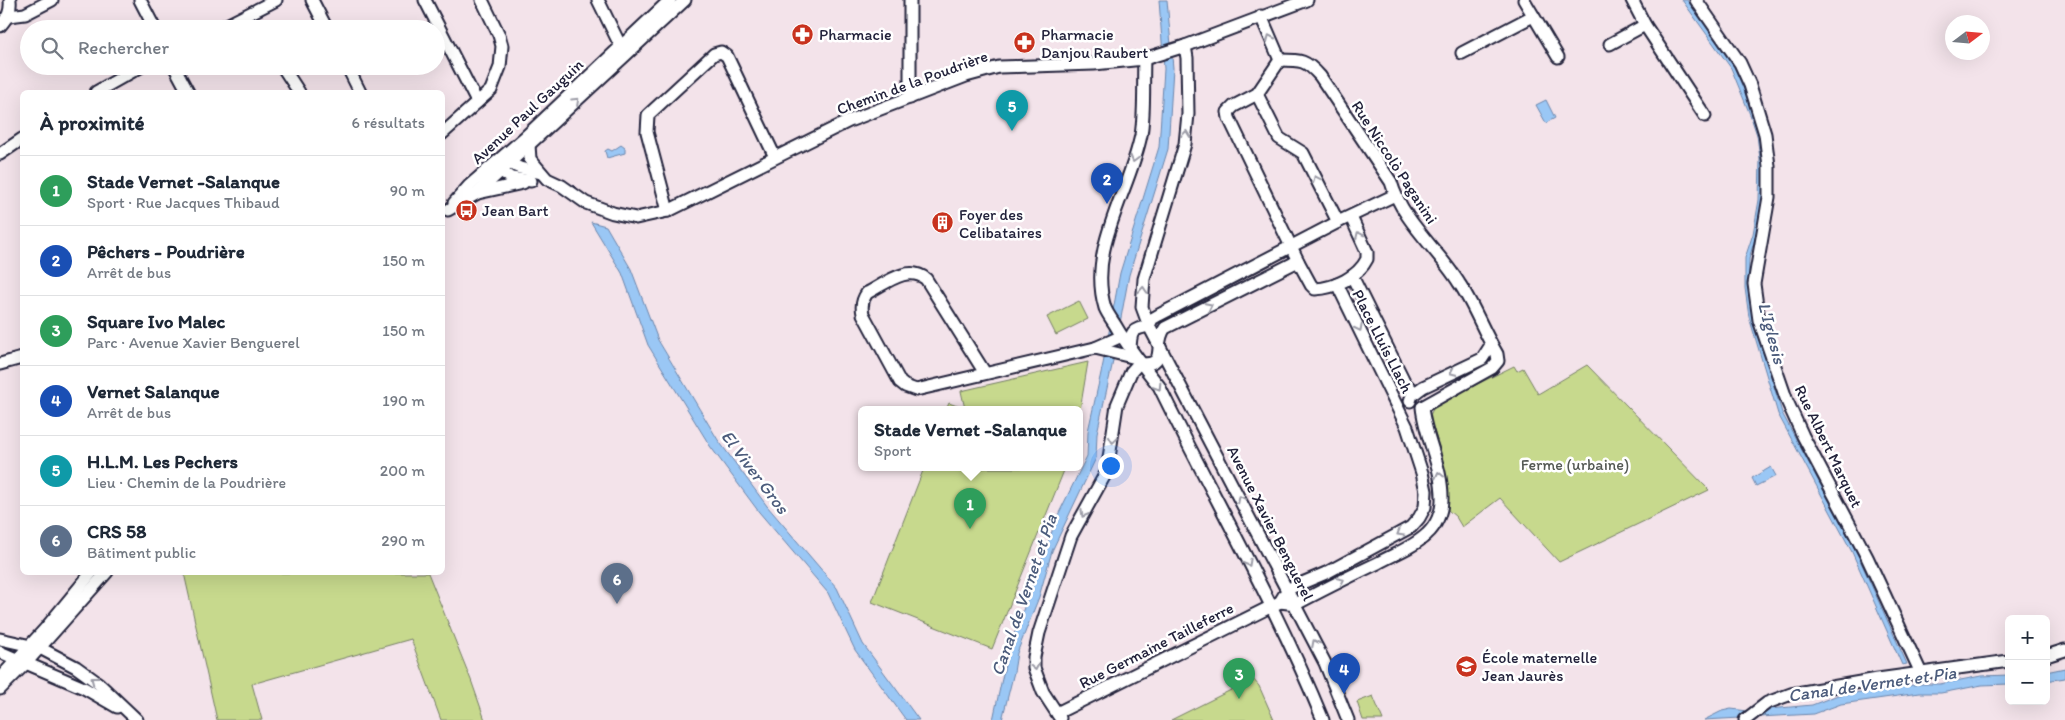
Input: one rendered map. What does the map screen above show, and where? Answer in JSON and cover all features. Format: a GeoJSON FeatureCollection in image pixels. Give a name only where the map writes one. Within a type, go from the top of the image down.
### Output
{"type":"FeatureCollection","features":[{"type":"Feature","properties":{"kind":"street"},"geometry":{"type":"LineString","coordinates":[[0,26],[9,16],[11,9],[10,0]]}},
{"type":"Feature","properties":{"kind":"street"},"geometry":{"type":"LineString","coordinates":[[9,16],[25,14],[52,0]]}},
{"type":"Feature","properties":{"kind":"street"},"geometry":{"type":"LineString","coordinates":[[140,0],[150,20]]}},
{"type":"Feature","properties":{"kind":"street"},"geometry":{"type":"LineString","coordinates":[[246,20],[276,0]]}},
{"type":"Feature","properties":{"kind":"street"},"geometry":{"type":"LineString","coordinates":[[312,0],[322,20]]}},
{"type":"Feature","properties":{"kind":"street"},"geometry":{"type":"LineString","coordinates":[[425,0],[435,20]]}},
{"type":"Feature","properties":{"kind":"street"},"geometry":{"type":"LineString","coordinates":[[445,131],[491,90],[500,67],[502,46],[499,35],[482,0]]}},
{"type":"Feature","properties":{"kind":"street"},"geometry":{"type":"LineString","coordinates":[[598,0],[621,49]]}},
{"type":"Feature","properties":{"kind":"street","name":"Avenue Paul Gauguin"},"geometry":{"type":"LineString","coordinates":[[445,212],[469,186],[502,165],[527,142],[670,0]]}},
{"type":"Feature","properties":{"kind":"street","name":"Avenue Paul Gauguin"},"geometry":{"type":"LineString","coordinates":[[445,212],[476,194],[502,165],[603,77],[685,0]]}},
{"type":"Feature","properties":{"kind":"street"},"geometry":{"type":"LineString","coordinates":[[910,0],[910,98]]}},
{"type":"Feature","properties":{"kind":"street","name":"Chemin de la Poudrière"},"geometry":{"type":"LineString","coordinates":[[502,165],[520,168],[544,176],[586,203],[613,213],[636,218],[668,211],[849,121],[966,76],[999,67],[1094,64],[1144,59],[1185,46],[1307,0]]}},
{"type":"Feature","properties":{"kind":"street"},"geometry":{"type":"LineString","coordinates":[[1524,0],[1558,57]]}},
{"type":"Feature","properties":{"kind":"street"},"geometry":{"type":"LineString","coordinates":[[1632,0],[1645,25],[1705,116]]}},
{"type":"Feature","properties":{"kind":"street","name":"Rue Albert Marquet"},"geometry":{"type":"LineString","coordinates":[[1696,0],[1740,63],[1750,85],[1765,134],[1769,166],[1769,197],[1754,284],[1760,320],[1787,401],[1799,428],[1867,557],[1921,673]]}},
{"type":"Feature","properties":{"kind":"street"},"geometry":{"type":"LineString","coordinates":[[1095,348],[1137,358],[1152,364],[1159,356],[1160,336],[1166,328],[1298,261],[1229,118],[1228,112],[1234,106],[1256,94],[1280,60],[1261,16]]}},
{"type":"Feature","properties":{"kind":"street"},"geometry":{"type":"LineString","coordinates":[[1462,53],[1533,16]]}},
{"type":"Feature","properties":{"kind":"street"},"geometry":{"type":"LineString","coordinates":[[1610,44],[1645,25]]}},
{"type":"Feature","properties":{"kind":"street"},"geometry":{"type":"LineString","coordinates":[[445,39],[477,102]]}},
{"type":"Feature","properties":{"kind":"street","name":"Avenue Paul Gauguin"},"geometry":{"type":"LineString","coordinates":[[603,77],[604,71],[621,49],[642,40]]}},
{"type":"Feature","properties":{"kind":"street","name":"Avenue Xavier Benguerel"},"geometry":{"type":"LineString","coordinates":[[1185,46],[1188,114],[1184,144],[1144,279],[1142,307],[1149,326],[1296,604],[1325,663],[1348,720]]}},
{"type":"Feature","properties":{"kind":"street"},"geometry":{"type":"LineString","coordinates":[[668,211],[646,132],[648,115],[714,54],[721,52],[728,56],[775,157]]}},
{"type":"Feature","properties":{"kind":"street"},"geometry":{"type":"LineString","coordinates":[[1144,59],[1141,134],[1130,175],[1107,238],[1102,262],[1100,286],[1106,310],[1137,358],[1159,386],[1276,604],[1322,720]]}},
{"type":"Feature","properties":{"kind":"street","name":"Rue Niccolò Paganini"},"geometry":{"type":"LineString","coordinates":[[1280,60],[1301,60],[1310,65],[1320,76],[1391,182],[1395,195],[1460,283],[1491,345]]}},
{"type":"Feature","properties":{"kind":"street"},"geometry":{"type":"LineString","coordinates":[[100,90],[126,75]]}},
{"type":"Feature","properties":{"kind":"street"},"geometry":{"type":"LineString","coordinates":[[179,75],[187,90]]}},
{"type":"Feature","properties":{"kind":"street"},"geometry":{"type":"LineString","coordinates":[[288,75],[298,90]]}},
{"type":"Feature","properties":{"kind":"street"},"geometry":{"type":"LineString","coordinates":[[352,75],[359,90]]}},
{"type":"Feature","properties":{"kind":"street"},"geometry":{"type":"LineString","coordinates":[[1256,94],[1278,138],[1303,152],[1338,222]]}},
{"type":"Feature","properties":{"kind":"street"},"geometry":{"type":"LineString","coordinates":[[0,154],[20,140]]}},
{"type":"Feature","properties":{"kind":"street"},"geometry":{"type":"LineString","coordinates":[[476,194],[531,181],[544,176],[530,160],[527,142]]}},
{"type":"Feature","properties":{"kind":"street"},"geometry":{"type":"LineString","coordinates":[[502,165],[512,178],[531,181]]}},
{"type":"Feature","properties":{"kind":"street"},"geometry":{"type":"LineString","coordinates":[[1059,717],[1043,692],[1034,668],[1034,657],[1039,633],[1071,536],[1108,471],[1117,405],[1137,358],[1130,335],[1136,329],[1149,326],[1152,319],[1338,222],[1395,195]]}},
{"type":"Feature","properties":{"kind":"street","name":"Place Lluís Llach"},"geometry":{"type":"LineString","coordinates":[[1298,261],[1311,286],[1316,289],[1327,289],[1352,276],[1364,267],[1368,259],[1367,252],[1351,217]]}},
{"type":"Feature","properties":{"kind":"street"},"geometry":{"type":"LineString","coordinates":[[985,373],[926,279],[920,274],[905,273],[867,293],[863,299],[862,307],[864,314],[900,382],[916,390],[1095,348],[1122,336]]}},
{"type":"Feature","properties":{"kind":"street","name":"Place Lluís Llach"},"geometry":{"type":"LineString","coordinates":[[1352,276],[1405,383],[1413,391],[1413,396]]}},
{"type":"Feature","properties":{"kind":"street","name":"Place Lluís Llach"},"geometry":{"type":"LineString","coordinates":[[1288,589],[1326,573],[1396,536],[1411,527],[1425,507],[1426,491],[1422,473],[1401,413],[1336,284]]}},
{"type":"Feature","properties":{"kind":"street"},"geometry":{"type":"LineString","coordinates":[[1401,413],[1413,396],[1436,380],[1482,359],[1491,345],[1497,354],[1498,361],[1492,368],[1422,407]]}},
{"type":"Feature","properties":{"kind":"street"},"geometry":{"type":"LineString","coordinates":[[0,364],[20,359]]}},
{"type":"Feature","properties":{"kind":"street"},"geometry":{"type":"LineString","coordinates":[[1276,604],[1296,604],[1419,541],[1429,533],[1438,519],[1442,502],[1441,482],[1432,442],[1423,420],[1422,407],[1413,396]]}},
{"type":"Feature","properties":{"kind":"street"},"geometry":{"type":"LineString","coordinates":[[34,647],[90,575]]}},
{"type":"Feature","properties":{"kind":"street"},"geometry":{"type":"LineString","coordinates":[[0,689],[34,647],[103,575]]}},
{"type":"Feature","properties":{"kind":"street"},"geometry":{"type":"LineString","coordinates":[[1276,604],[1288,589]]}},
{"type":"Feature","properties":{"kind":"street","name":"Rue Germaine Tailleferre"},"geometry":{"type":"LineString","coordinates":[[1059,717],[1276,604]]}},
{"type":"Feature","properties":{"kind":"street"},"geometry":{"type":"LineString","coordinates":[[0,638],[34,647],[76,667],[98,682],[133,717]]}},
{"type":"Feature","properties":{"kind":"street"},"geometry":{"type":"LineString","coordinates":[[2050,655],[2065,650]]}},
{"type":"Feature","properties":{"kind":"street"},"geometry":{"type":"LineString","coordinates":[[0,652],[84,688],[133,717]]}},
{"type":"Feature","properties":{"kind":"street"},"geometry":{"type":"LineString","coordinates":[[0,678],[21,662]]}},
{"type":"Feature","properties":{"kind":"street"},"geometry":{"type":"LineString","coordinates":[[1745,720],[1767,703],[1791,694],[2005,662]]}},
{"type":"Feature","properties":{"kind":"green space"},"geometry":{"type":"Polygon","coordinates":[[[1079,301],[1088,319],[1056,335],[1047,317],[1079,301]]]}},
{"type":"Feature","properties":{"kind":"green space"},"geometry":{"type":"Polygon","coordinates":[[[1088,362],[1081,406],[964,406],[961,391],[1088,362]]]}},
{"type":"Feature","properties":{"kind":"green space","name":"Ferme (urbaine)"},"geometry":{"type":"Polygon","coordinates":[[[1587,365],[1709,490],[1559,562],[1500,498],[1462,527],[1456,517],[1448,510],[1441,452],[1429,417],[1435,405],[1514,366],[1517,371],[1523,368],[1538,394],[1587,365]]]}},
{"type":"Feature","properties":{"kind":"green space"},"geometry":{"type":"Polygon","coordinates":[[[923,471],[1064,471],[992,649],[872,602],[923,471]]]}},
{"type":"Feature","properties":{"kind":"green space"},"geometry":{"type":"Polygon","coordinates":[[[184,575],[429,575],[485,720],[441,720],[411,639],[252,684],[262,720],[217,720],[184,575]]]}},
{"type":"Feature","properties":{"kind":"green space"},"geometry":{"type":"Polygon","coordinates":[[[1253,679],[1259,686],[1274,720],[1171,720],[1253,679]]]}},
{"type":"Feature","properties":{"kind":"green space"},"geometry":{"type":"Polygon","coordinates":[[[1373,696],[1383,720],[1363,720],[1357,702],[1373,696]]]}},
{"type":"Feature","properties":{"kind":"water"},"geometry":{"type":"Polygon","coordinates":[[[1159,0],[1167,0],[1173,68],[1168,149],[1129,275],[1097,433],[1096,458],[1052,551],[1039,597],[1017,653],[1002,720],[993,720],[1008,651],[1058,515],[1080,471],[1083,471],[1083,464],[1087,456],[1088,431],[1120,273],[1159,147],[1164,69],[1159,0]]]}},
{"type":"Feature","properties":{"kind":"water"},"geometry":{"type":"Polygon","coordinates":[[[1682,0],[1687,0],[1734,67],[1755,115],[1761,135],[1763,200],[1749,259],[1748,288],[1753,316],[1782,413],[1856,551],[1907,664],[1902,665],[1852,552],[1778,414],[1749,317],[1745,288],[1745,258],[1753,234],[1759,200],[1760,159],[1757,135],[1731,68],[1682,0]]]}},
{"type":"Feature","properties":{"kind":"water"},"geometry":{"type":"Polygon","coordinates":[[[1546,100],[1555,118],[1546,123],[1536,105],[1546,100]]]}},
{"type":"Feature","properties":{"kind":"water"},"geometry":{"type":"Polygon","coordinates":[[[621,145],[625,148],[625,153],[607,158],[605,151],[608,149],[612,151],[621,145]]]}},
{"type":"Feature","properties":{"kind":"water"},"geometry":{"type":"Polygon","coordinates":[[[591,222],[606,226],[631,269],[658,340],[718,440],[767,506],[837,588],[863,644],[919,720],[906,720],[855,650],[828,593],[759,512],[710,446],[648,345],[622,273],[591,222]]]}},
{"type":"Feature","properties":{"kind":"water"},"geometry":{"type":"Polygon","coordinates":[[[1771,467],[1776,476],[1756,486],[1752,478],[1771,467]]]}},
{"type":"Feature","properties":{"kind":"water"},"geometry":{"type":"Polygon","coordinates":[[[2065,668],[2065,678],[2050,680],[2050,671],[2065,668]]]}},
{"type":"Feature","properties":{"kind":"water"},"geometry":{"type":"Polygon","coordinates":[[[2005,675],[2005,684],[1982,685],[1941,693],[1919,693],[1841,704],[1814,714],[1704,720],[1722,711],[1731,709],[1748,711],[1812,705],[1838,695],[1921,684],[1940,684],[1981,676],[2005,675]]]}},
{"type":"Feature","properties":{"kind":"place","name":"Pharmacie"},"geometry":{"type":"Point","coordinates":[803,34]}},
{"type":"Feature","properties":{"kind":"place","name":"Pharmacie Danjou Raubert"},"geometry":{"type":"Point","coordinates":[1025,43]}},
{"type":"Feature","properties":{"kind":"place","name":"H.L.M. Les Pechers"},"geometry":{"type":"Point","coordinates":[1012,131]}},
{"type":"Feature","properties":{"kind":"place","name":"Pêchers - Poudrière"},"geometry":{"type":"Point","coordinates":[1107,204]}},
{"type":"Feature","properties":{"kind":"place","name":"Jean Bart"},"geometry":{"type":"Point","coordinates":[466,210]}},
{"type":"Feature","properties":{"kind":"place","name":"Foyer des Celibataires"},"geometry":{"type":"Point","coordinates":[943,223]}},
{"type":"Feature","properties":{"kind":"place","name":"Stade Vernet -Salanque"},"geometry":{"type":"Point","coordinates":[970,529]}},
{"type":"Feature","properties":{"kind":"place","name":"CRS 58"},"geometry":{"type":"Point","coordinates":[617,604]}},
{"type":"Feature","properties":{"kind":"place","name":"École maternelle Jean Jaurès"},"geometry":{"type":"Point","coordinates":[1466,666]}},
{"type":"Feature","properties":{"kind":"place","name":"Vernet Salanque"},"geometry":{"type":"Point","coordinates":[1344,694]}},
{"type":"Feature","properties":{"kind":"place","name":"Square Ivo Malec"},"geometry":{"type":"Point","coordinates":[1239,699]}},
{"type":"Feature","properties":{"kind":"water label","name":"L'Iglesis"},"geometry":{"type":"Point","coordinates":[1772,333]}},
{"type":"Feature","properties":{"kind":"water label","name":"El Viver Gros"},"geometry":{"type":"Point","coordinates":[755,472]}},
{"type":"Feature","properties":{"kind":"water label","name":"Canal de Vernet et Pia"},"geometry":{"type":"Point","coordinates":[1024,595]}},
{"type":"Feature","properties":{"kind":"water label","name":"Canal de Vernet et Pia"},"geometry":{"type":"Point","coordinates":[1872,684]}}]}
